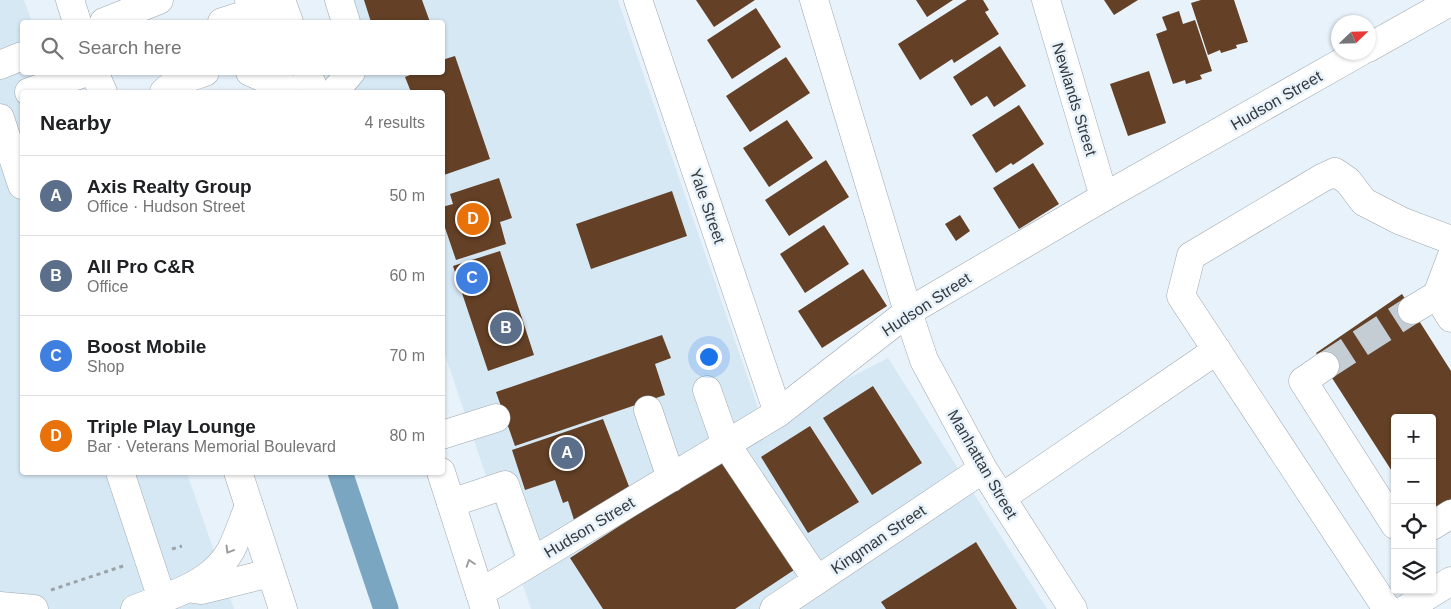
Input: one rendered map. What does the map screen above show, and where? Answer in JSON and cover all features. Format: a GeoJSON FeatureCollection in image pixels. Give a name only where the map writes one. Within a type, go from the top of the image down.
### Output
{"type":"FeatureCollection","features":[{"type":"Feature","properties":{"kind":"street"},"geometry":{"type":"LineString","coordinates":[[70,0],[76,20]]}},
{"type":"Feature","properties":{"kind":"street"},"geometry":{"type":"LineString","coordinates":[[109,20],[159,0]]}},
{"type":"Feature","properties":{"kind":"street"},"geometry":{"type":"LineString","coordinates":[[338,0],[345,20]]}},
{"type":"Feature","properties":{"kind":"street","name":"Yale Street"},"geometry":{"type":"LineString","coordinates":[[638,0],[778,413]]}},
{"type":"Feature","properties":{"kind":"street","name":"Manhattan Street"},"geometry":{"type":"LineString","coordinates":[[814,0],[924,360],[983,469],[1073,609]]}},
{"type":"Feature","properties":{"kind":"street","name":"Newlands Street"},"geometry":{"type":"LineString","coordinates":[[1046,0],[1104,197]]}},
{"type":"Feature","properties":{"kind":"street"},"geometry":{"type":"LineString","coordinates":[[1376,43],[1448,1]]}},
{"type":"Feature","properties":{"kind":"street"},"geometry":{"type":"LineString","coordinates":[[228,20],[264,7],[286,20]]}},
{"type":"Feature","properties":{"kind":"street"},"geometry":{"type":"LineString","coordinates":[[0,65],[20,57]]}},
{"type":"Feature","properties":{"kind":"street","name":"Hudson Street"},"geometry":{"type":"LineString","coordinates":[[483,601],[532,561],[778,413],[908,312],[1104,197],[1346,60]]}},
{"type":"Feature","properties":{"kind":"street"},"geometry":{"type":"LineString","coordinates":[[34,90],[78,75]]}},
{"type":"Feature","properties":{"kind":"street"},"geometry":{"type":"LineString","coordinates":[[95,75],[102,90]]}},
{"type":"Feature","properties":{"kind":"street"},"geometry":{"type":"LineString","coordinates":[[167,90],[195,75]]}},
{"type":"Feature","properties":{"kind":"street"},"geometry":{"type":"LineString","coordinates":[[259,75],[286,84]]}},
{"type":"Feature","properties":{"kind":"street"},"geometry":{"type":"LineString","coordinates":[[309,75],[314,90]]}},
{"type":"Feature","properties":{"kind":"street"},"geometry":{"type":"LineString","coordinates":[[336,90],[348,75]]}},
{"type":"Feature","properties":{"kind":"street"},"geometry":{"type":"LineString","coordinates":[[0,102],[20,96]]}},
{"type":"Feature","properties":{"kind":"street"},"geometry":{"type":"LineString","coordinates":[[0,118],[20,179]]}},
{"type":"Feature","properties":{"kind":"street"},"geometry":{"type":"LineString","coordinates":[[1387,609],[1181,296],[1191,256],[1335,172],[1348,181],[1364,202],[1401,220],[1451,240]]}},
{"type":"Feature","properties":{"kind":"street"},"geometry":{"type":"LineString","coordinates":[[1412,310],[1437,295],[1451,258]]}},
{"type":"Feature","properties":{"kind":"street"},"geometry":{"type":"LineString","coordinates":[[1437,295],[1451,318]]}},
{"type":"Feature","properties":{"kind":"street"},"geometry":{"type":"LineString","coordinates":[[1001,498],[1217,350]]}},
{"type":"Feature","properties":{"kind":"street"},"geometry":{"type":"LineString","coordinates":[[1325,366],[1304,381],[1391,519]]}},
{"type":"Feature","properties":{"kind":"street"},"geometry":{"type":"LineString","coordinates":[[707,390],[726,444],[817,580]]}},
{"type":"Feature","properties":{"kind":"street"},"geometry":{"type":"LineString","coordinates":[[648,410],[671,478]]}},
{"type":"Feature","properties":{"kind":"street"},"geometry":{"type":"LineString","coordinates":[[445,434],[496,418]]}},
{"type":"Feature","properties":{"kind":"street","name":"Kingman Street"},"geometry":{"type":"LineString","coordinates":[[774,609],[983,469]]}},
{"type":"Feature","properties":{"kind":"street"},"geometry":{"type":"LineString","coordinates":[[121,475],[148,557],[148,605],[188,589],[214,573],[231,550],[249,506]]}},
{"type":"Feature","properties":{"kind":"street"},"geometry":{"type":"LineString","coordinates":[[239,475],[283,609]]}},
{"type":"Feature","properties":{"kind":"street"},"geometry":{"type":"LineString","coordinates":[[442,475],[483,601]]}},
{"type":"Feature","properties":{"kind":"street"},"geometry":{"type":"LineString","coordinates":[[451,503],[506,485],[532,561]]}},
{"type":"Feature","properties":{"kind":"street"},"geometry":{"type":"LineString","coordinates":[[1436,523],[1451,514]]}},
{"type":"Feature","properties":{"kind":"street"},"geometry":{"type":"LineString","coordinates":[[188,589],[202,590],[270,573]]}},
{"type":"Feature","properties":{"kind":"street"},"geometry":{"type":"LineString","coordinates":[[1406,609],[1440,584]]}},
{"type":"Feature","properties":{"kind":"street"},"geometry":{"type":"LineString","coordinates":[[0,606],[40,601]]}},
{"type":"Feature","properties":{"kind":"path"},"geometry":{"type":"LineString","coordinates":[[40,601],[148,557],[182,546]]}},
{"type":"Feature","properties":{"kind":"shaded area"},"geometry":{"type":"Polygon","coordinates":[[[0,0],[24,0],[31,20],[20,20],[20,75],[46,75],[25,90],[20,90],[20,475],[188,475],[234,609],[0,609],[0,0]]]}},
{"type":"Feature","properties":{"kind":"shaded area"},"geometry":{"type":"Polygon","coordinates":[[[324,0],[618,0],[763,422],[888,358],[1047,609],[531,609],[445,355],[445,90],[354,90],[350,75],[445,75],[445,20],[331,20],[324,0]]]}},
{"type":"Feature","properties":{"kind":"building"},"geometry":{"type":"Polygon","coordinates":[[[364,0],[422,0],[429,20],[370,20],[364,0]]]}},
{"type":"Feature","properties":{"kind":"building"},"geometry":{"type":"Polygon","coordinates":[[[696,0],[755,0],[714,27],[696,0]]]}},
{"type":"Feature","properties":{"kind":"building"},"geometry":{"type":"Polygon","coordinates":[[[916,0],[953,0],[927,17],[916,0]]]}},
{"type":"Feature","properties":{"kind":"building"},"geometry":{"type":"Polygon","coordinates":[[[967,0],[983,0],[989,10],[985,12],[999,34],[954,63],[952,59],[920,80],[898,44],[967,0]]]}},
{"type":"Feature","properties":{"kind":"building"},"geometry":{"type":"Polygon","coordinates":[[[1104,0],[1138,0],[1114,15],[1104,0]]]}},
{"type":"Feature","properties":{"kind":"building"},"geometry":{"type":"Polygon","coordinates":[[[1201,0],[1234,0],[1248,42],[1236,45],[1237,48],[1221,53],[1220,50],[1208,55],[1191,3],[1201,0]]]}},
{"type":"Feature","properties":{"kind":"building"},"geometry":{"type":"Polygon","coordinates":[[[756,8],[781,47],[732,79],[707,40],[756,8]]]}},
{"type":"Feature","properties":{"kind":"building"},"geometry":{"type":"Polygon","coordinates":[[[1179,11],[1183,24],[1195,20],[1212,71],[1200,75],[1202,79],[1186,84],[1185,80],[1173,84],[1156,34],[1167,30],[1162,17],[1179,11]]]}},
{"type":"Feature","properties":{"kind":"building"},"geometry":{"type":"Polygon","coordinates":[[[1000,46],[1026,86],[994,107],[987,96],[971,106],[953,77],[1000,46]]]}},
{"type":"Feature","properties":{"kind":"building"},"geometry":{"type":"Polygon","coordinates":[[[455,56],[490,159],[445,175],[445,90],[410,90],[405,77],[410,75],[445,75],[445,59],[455,56]]]}},
{"type":"Feature","properties":{"kind":"building"},"geometry":{"type":"Polygon","coordinates":[[[786,57],[810,93],[750,132],[726,96],[786,57]]]}},
{"type":"Feature","properties":{"kind":"building"},"geometry":{"type":"Polygon","coordinates":[[[1149,71],[1166,123],[1128,136],[1110,84],[1149,71]]]}},
{"type":"Feature","properties":{"kind":"building"},"geometry":{"type":"Polygon","coordinates":[[[1019,105],[1044,144],[1013,165],[1011,163],[996,173],[972,135],[1019,105]]]}},
{"type":"Feature","properties":{"kind":"building"},"geometry":{"type":"Polygon","coordinates":[[[787,120],[813,158],[769,187],[743,148],[787,120]]]}},
{"type":"Feature","properties":{"kind":"building"},"geometry":{"type":"Polygon","coordinates":[[[826,160],[849,197],[789,236],[765,200],[826,160]]]}},
{"type":"Feature","properties":{"kind":"building"},"geometry":{"type":"Polygon","coordinates":[[[1033,163],[1059,204],[1019,229],[993,188],[1033,163]]]}},
{"type":"Feature","properties":{"kind":"building"},"geometry":{"type":"Polygon","coordinates":[[[499,178],[512,218],[500,222],[506,244],[456,260],[445,228],[445,206],[453,204],[450,194],[499,178]]]}},
{"type":"Feature","properties":{"kind":"building"},"geometry":{"type":"Polygon","coordinates":[[[672,191],[687,236],[591,269],[576,224],[672,191]]]}},
{"type":"Feature","properties":{"kind":"building"},"geometry":{"type":"Polygon","coordinates":[[[960,215],[970,231],[956,241],[945,224],[960,215]]]}},
{"type":"Feature","properties":{"kind":"building"},"geometry":{"type":"Polygon","coordinates":[[[824,225],[849,264],[805,293],[780,254],[824,225]]]}},
{"type":"Feature","properties":{"kind":"building"},"geometry":{"type":"Polygon","coordinates":[[[500,251],[534,355],[488,371],[453,266],[500,251]]]}},
{"type":"Feature","properties":{"kind":"building"},"geometry":{"type":"Polygon","coordinates":[[[863,269],[887,306],[822,348],[798,311],[863,269]]]}},
{"type":"Feature","properties":{"kind":"building"},"geometry":{"type":"Polygon","coordinates":[[[1402,294],[1451,371],[1451,499],[1436,508],[1436,414],[1391,414],[1391,470],[1316,353],[1402,294]]]}},
{"type":"Feature","properties":{"kind":"building"},"geometry":{"type":"Polygon","coordinates":[[[662,335],[671,358],[655,364],[665,395],[515,446],[496,392],[662,335]]]}},
{"type":"Feature","properties":{"kind":"building"},"geometry":{"type":"Polygon","coordinates":[[[873,386],[922,463],[872,495],[823,418],[873,386]]]}},
{"type":"Feature","properties":{"kind":"building"},"geometry":{"type":"Polygon","coordinates":[[[603,419],[630,489],[575,523],[568,501],[563,503],[555,480],[525,490],[512,450],[603,419]]]}},
{"type":"Feature","properties":{"kind":"building"},"geometry":{"type":"Polygon","coordinates":[[[810,426],[859,502],[808,533],[761,457],[810,426]]]}},
{"type":"Feature","properties":{"kind":"building"},"geometry":{"type":"Polygon","coordinates":[[[723,459],[794,570],[735,609],[603,609],[570,558],[723,459]]]}},
{"type":"Feature","properties":{"kind":"building"},"geometry":{"type":"Polygon","coordinates":[[[976,542],[1017,609],[886,609],[881,602],[976,542]]]}},
{"type":"Feature","properties":{"kind":"waterway"},"geometry":{"type":"LineString","coordinates":[[341,475],[386,609]]}},
{"type":"Feature","properties":{"kind":"tunnel"},"geometry":{"type":"LineString","coordinates":[[1325,366],[1412,310]]}},
{"type":"Feature","properties":{"kind":"place","name":"Triple Play Lounge"},"geometry":{"type":"Point","coordinates":[473,219]}},
{"type":"Feature","properties":{"kind":"place","name":"Boost Mobile"},"geometry":{"type":"Point","coordinates":[472,278]}},
{"type":"Feature","properties":{"kind":"place","name":"All Pro C&R"},"geometry":{"type":"Point","coordinates":[506,328]}},
{"type":"Feature","properties":{"kind":"place","name":"Axis Realty Group"},"geometry":{"type":"Point","coordinates":[567,453]}}]}
